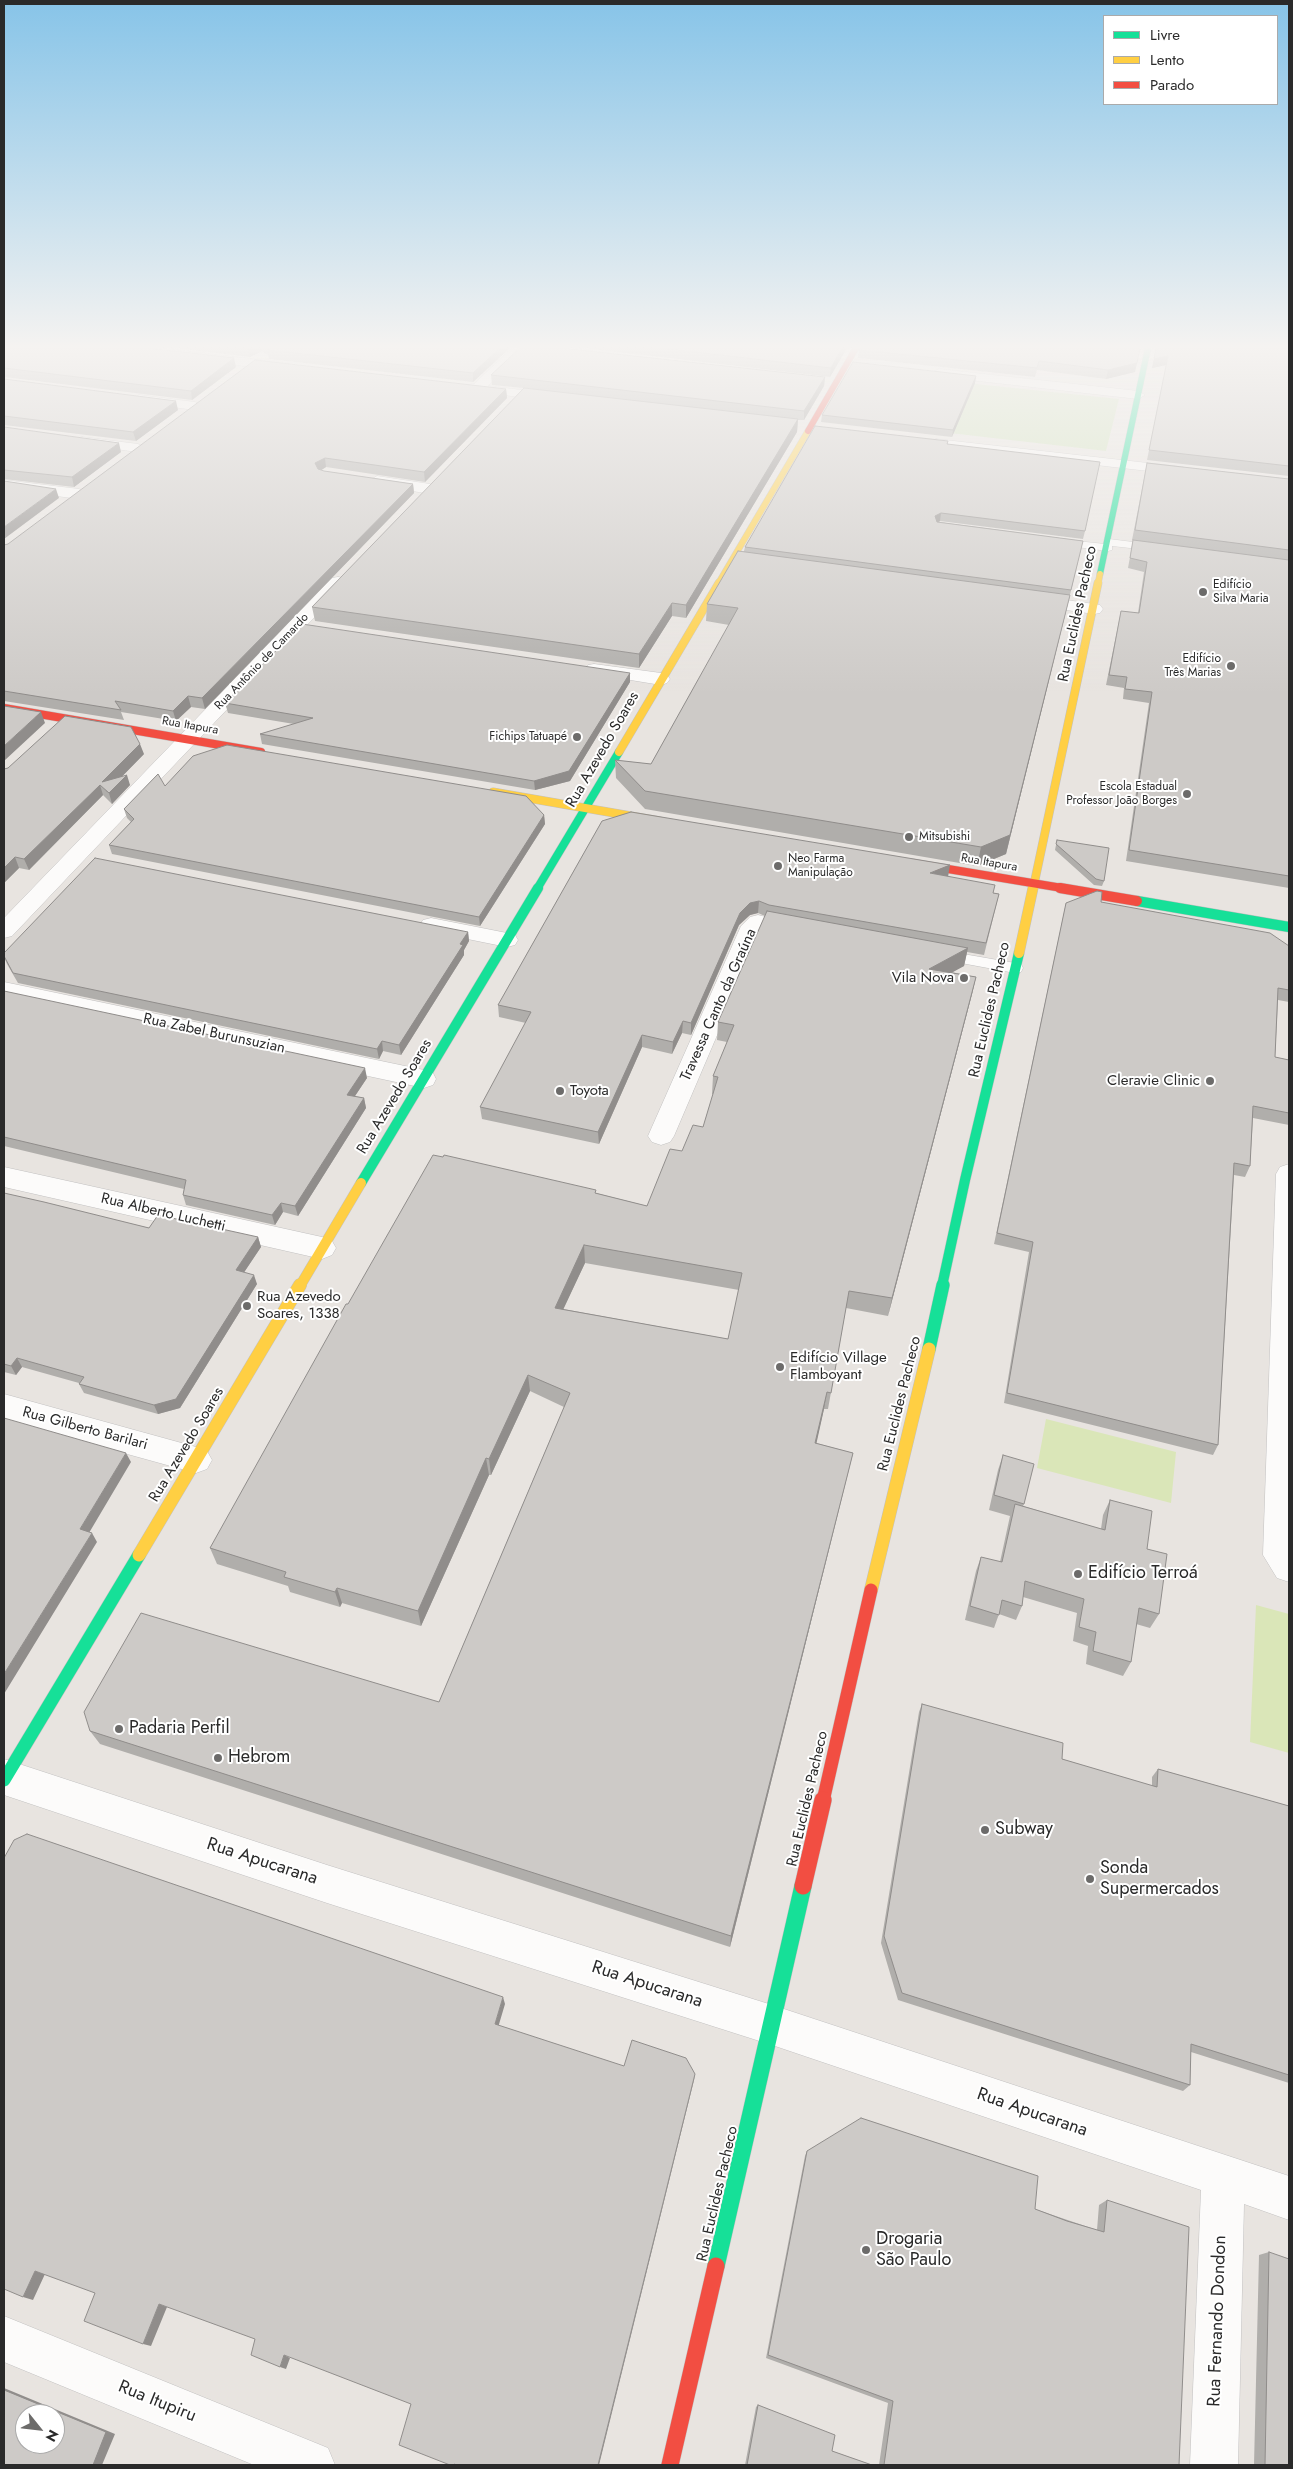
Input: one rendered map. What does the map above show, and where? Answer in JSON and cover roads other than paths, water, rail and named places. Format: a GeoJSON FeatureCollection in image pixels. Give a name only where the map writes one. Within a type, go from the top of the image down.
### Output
{"type":"FeatureCollection","features":[{"type":"Feature","properties":{"kind":"street","name":"Rua Azevedo Soares"},"geometry":{"type":"LineString","coordinates":[[4,1778],[586,808],[790,463]]}},
{"type":"Feature","properties":{"kind":"street"},"geometry":{"type":"LineString","coordinates":[[1117,463],[1197,473]]}},
{"type":"Feature","properties":{"kind":"street","name":"Rua Euclides Pacheco"},"geometry":{"type":"LineString","coordinates":[[670,2465],[883,1540],[931,1343],[965,1180],[1035,884],[1124,464]]}},
{"type":"Feature","properties":{"kind":"street"},"geometry":{"type":"LineString","coordinates":[[416,502],[443,475]]}},
{"type":"Feature","properties":{"kind":"street"},"geometry":{"type":"LineString","coordinates":[[365,480],[430,488]]}},
{"type":"Feature","properties":{"kind":"street"},"geometry":{"type":"LineString","coordinates":[[64,505],[93,482]]}},
{"type":"Feature","properties":{"kind":"street"},"geometry":{"type":"LineString","coordinates":[[4,484],[78,494]]}},
{"type":"Feature","properties":{"kind":"street"},"geometry":{"type":"LineString","coordinates":[[732,561],[750,563]]}},
{"type":"Feature","properties":{"kind":"street","name":"Rua Antônio de Camardo"},"geometry":{"type":"LineString","coordinates":[[4,931],[86,857],[188,740],[350,570]]}},
{"type":"Feature","properties":{"kind":"street"},"geometry":{"type":"LineString","coordinates":[[1015,598],[1094,609]]}},
{"type":"Feature","properties":{"kind":"street"},"geometry":{"type":"LineString","coordinates":[[297,625],[317,628]]}},
{"type":"Feature","properties":{"kind":"street"},"geometry":{"type":"LineString","coordinates":[[573,666],[661,679]]}},
{"type":"Feature","properties":{"kind":"street","name":"Rua Itapura"},"geometry":{"type":"LineString","coordinates":[[4,708],[275,754]]}},
{"type":"Feature","properties":{"kind":"street"},"geometry":{"type":"LineString","coordinates":[[44,736],[64,718]]}},
{"type":"Feature","properties":{"kind":"street"},"geometry":{"type":"LineString","coordinates":[[477,789],[672,823]]}},
{"type":"Feature","properties":{"kind":"street","name":"Rua Itapura"},"geometry":{"type":"LineString","coordinates":[[898,861],[1289,927]]}},
{"type":"Feature","properties":{"kind":"street"},"geometry":{"type":"LineString","coordinates":[[409,920],[507,940]]}},
{"type":"Feature","properties":{"kind":"street","name":"Travessa Canto da Graúna"},"geometry":{"type":"LineString","coordinates":[[661,1136],[752,926],[764,923]]}},
{"type":"Feature","properties":{"kind":"street","name":"Rua Zabel Burunsuzian"},"geometry":{"type":"LineString","coordinates":[[4,990],[424,1079]]}},
{"type":"Feature","properties":{"kind":"street"},"geometry":{"type":"LineString","coordinates":[[1289,1174],[1279,1555],[1289,1567]]}},
{"type":"Feature","properties":{"kind":"street","name":"Rua Alberto Luchetti"},"geometry":{"type":"LineString","coordinates":[[4,1178],[322,1248]]}},
{"type":"Feature","properties":{"kind":"street","name":"Rua Gilberto Barilari"},"geometry":{"type":"LineString","coordinates":[[4,1407],[196,1460]]}},
{"type":"Feature","properties":{"kind":"street","name":"Rua Apucarana"},"geometry":{"type":"LineString","coordinates":[[4,1778],[327,1884],[772,2025],[1289,2198]]}},
{"type":"Feature","properties":{"kind":"street","name":"Rua Fernando Dondon"},"geometry":{"type":"LineString","coordinates":[[1214,2465],[1223,2177]]}},
{"type":"Feature","properties":{"kind":"street","name":"Rua Itupiru"},"geometry":{"type":"LineString","coordinates":[[4,2339],[311,2465]]}},
{"type":"Feature","properties":{"kind":"lane"},"geometry":{"type":"LineString","coordinates":[[1048,541],[1165,549]]}},
{"type":"Feature","properties":{"kind":"lane"},"geometry":{"type":"LineString","coordinates":[[928,953],[1015,968]]}},
{"type":"Feature","properties":{"kind":"place","name":"Edifício Silva Maria"},"geometry":{"type":"Point","coordinates":[1203,592]}},
{"type":"Feature","properties":{"kind":"place","name":"Edifício Três Marias"},"geometry":{"type":"Point","coordinates":[1231,666]}},
{"type":"Feature","properties":{"kind":"place","name":"Fichips Tatuapé"},"geometry":{"type":"Point","coordinates":[577,737]}},
{"type":"Feature","properties":{"kind":"place","name":"Escola Estadual Professor João Borges"},"geometry":{"type":"Point","coordinates":[1187,794]}},
{"type":"Feature","properties":{"kind":"place","name":"Mitsubishi"},"geometry":{"type":"Point","coordinates":[909,837]}},
{"type":"Feature","properties":{"kind":"place","name":"Neo Farma Manipulação"},"geometry":{"type":"Point","coordinates":[778,866]}},
{"type":"Feature","properties":{"kind":"place","name":"Vila Nova"},"geometry":{"type":"Point","coordinates":[964,978]}},
{"type":"Feature","properties":{"kind":"place","name":"Cleravie Clinic"},"geometry":{"type":"Point","coordinates":[1210,1081]}},
{"type":"Feature","properties":{"kind":"place","name":"Toyota"},"geometry":{"type":"Point","coordinates":[560,1091]}},
{"type":"Feature","properties":{"kind":"place","name":"Rua Azevedo Soares, 1338"},"geometry":{"type":"Point","coordinates":[247,1306]}},
{"type":"Feature","properties":{"kind":"place","name":"Edifício Village Flamboyant"},"geometry":{"type":"Point","coordinates":[780,1367]}},
{"type":"Feature","properties":{"kind":"place","name":"Edifício Terroá"},"geometry":{"type":"Point","coordinates":[1078,1574]}},
{"type":"Feature","properties":{"kind":"place","name":"Padaria Perfil"},"geometry":{"type":"Point","coordinates":[119,1729]}},
{"type":"Feature","properties":{"kind":"place","name":"Hebrom"},"geometry":{"type":"Point","coordinates":[218,1758]}},
{"type":"Feature","properties":{"kind":"place","name":"Subway"},"geometry":{"type":"Point","coordinates":[985,1830]}},
{"type":"Feature","properties":{"kind":"place","name":"Sonda Supermercados"},"geometry":{"type":"Point","coordinates":[1090,1879]}},
{"type":"Feature","properties":{"kind":"place","name":"Drogaria São Paulo"},"geometry":{"type":"Point","coordinates":[866,2250]}}]}
